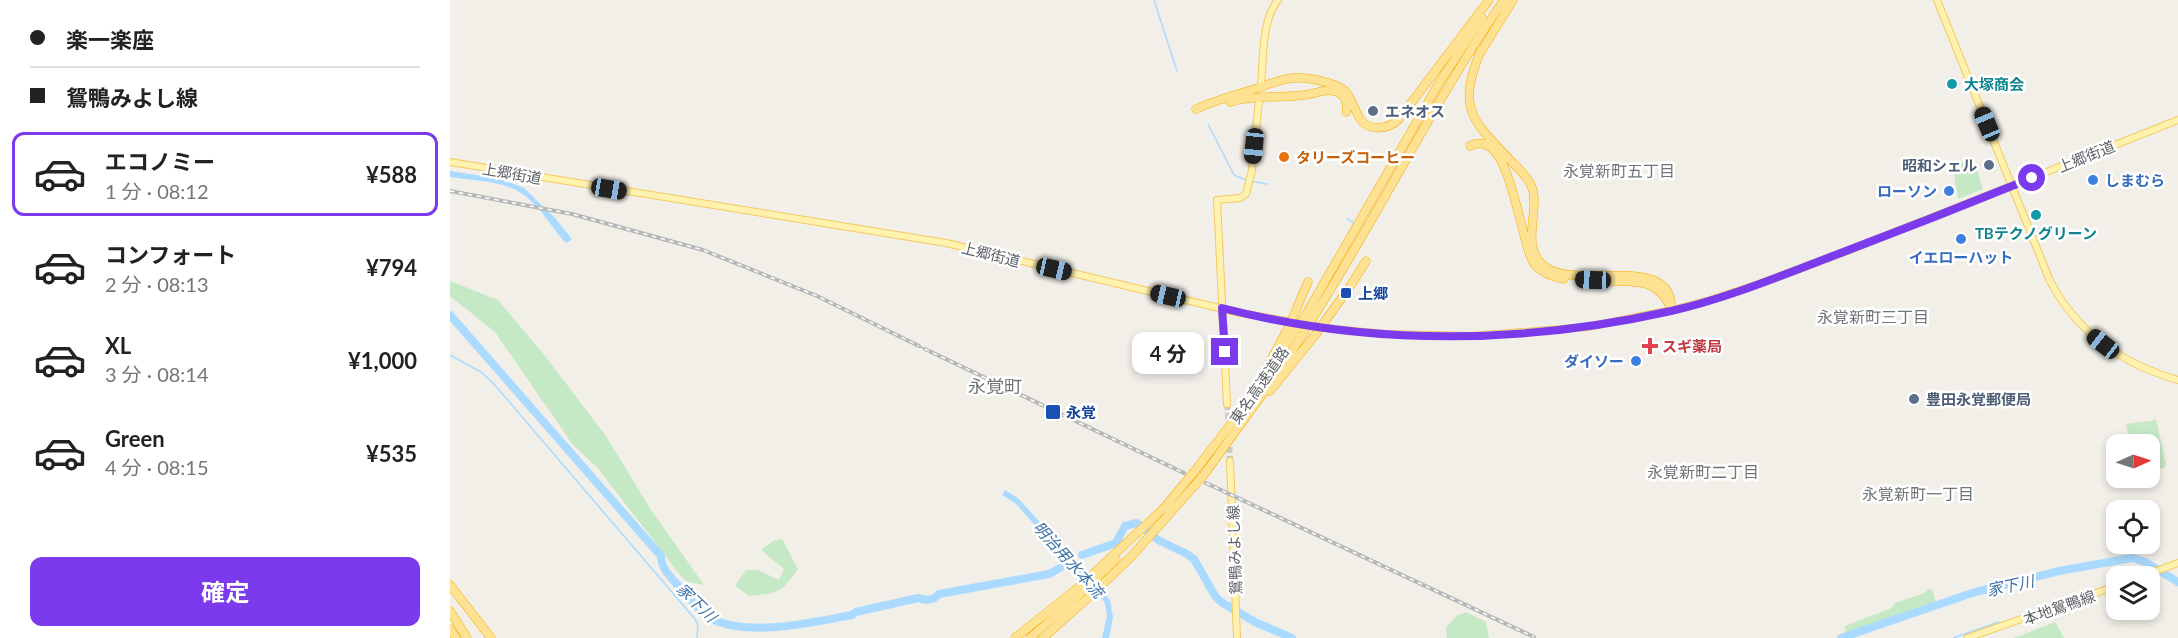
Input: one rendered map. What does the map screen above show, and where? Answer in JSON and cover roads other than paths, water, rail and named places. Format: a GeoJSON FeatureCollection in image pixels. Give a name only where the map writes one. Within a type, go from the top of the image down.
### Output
{"type":"FeatureCollection","features":[{"type":"Feature","properties":{"kind":"highway"},"geometry":{"type":"LineString","coordinates":[[1348,113],[1347,102],[1338,93],[1326,90],[1292,97],[1243,98],[1196,109],[1284,80],[1302,78],[1330,83],[1342,88],[1351,97],[1361,120],[1373,127],[1387,127],[1399,119],[1492,0]]}},
{"type":"Feature","properties":{"kind":"highway","name":"東名高速道路"},"geometry":{"type":"LineString","coordinates":[[1308,319],[1439,83],[1492,0]]}},
{"type":"Feature","properties":{"kind":"highway","name":"東名高速道路"},"geometry":{"type":"LineString","coordinates":[[1044,637],[1164,508],[1194,472],[1248,402],[1295,331],[1308,319],[1472,46],[1504,0]]}},
{"type":"Feature","properties":{"kind":"highway"},"geometry":{"type":"LineString","coordinates":[[1464,83],[1481,50],[1513,0]]}},
{"type":"Feature","properties":{"kind":"highway"},"geometry":{"type":"LineString","coordinates":[[1481,50],[1470,81],[1470,107],[1478,125],[1530,184],[1534,201],[1532,242],[1537,258],[1548,268],[1563,273],[1653,280],[1664,286],[1668,292],[1672,310]]}},
{"type":"Feature","properties":{"kind":"highway"},"geometry":{"type":"LineString","coordinates":[[1470,146],[1485,144],[1502,161],[1511,184],[1526,248],[1534,264],[1542,271],[1566,279],[1648,284],[1660,291],[1672,310]]}},
{"type":"Feature","properties":{"kind":"highway"},"geometry":{"type":"LineString","coordinates":[[1259,400],[1269,393],[1316,334],[1366,261]]}},
{"type":"Feature","properties":{"kind":"highway"},"geometry":{"type":"LineString","coordinates":[[1295,331],[1293,317],[1308,282]]}},
{"type":"Feature","properties":{"kind":"highway","name":"東名高速道路"},"geometry":{"type":"LineString","coordinates":[[1030,638],[1084,592],[1130,558],[1203,476],[1259,400],[1295,331]]}},
{"type":"Feature","properties":{"kind":"highway"},"geometry":{"type":"LineString","coordinates":[[450,586],[484,638]]}},
{"type":"Feature","properties":{"kind":"highway"},"geometry":{"type":"LineString","coordinates":[[450,586],[491,638]]}},
{"type":"Feature","properties":{"kind":"highway"},"geometry":{"type":"LineString","coordinates":[[1015,638],[1084,592]]}},
{"type":"Feature","properties":{"kind":"highway"},"geometry":{"type":"LineString","coordinates":[[450,611],[467,638]]}},
{"type":"Feature","properties":{"kind":"highway"},"geometry":{"type":"LineString","coordinates":[[450,629],[456,638]]}},
{"type":"Feature","properties":{"kind":"main road"},"geometry":{"type":"LineString","coordinates":[[1261,84],[1269,16],[1278,0]]}},
{"type":"Feature","properties":{"kind":"main road"},"geometry":{"type":"LineString","coordinates":[[1937,0],[2050,281],[2072,314],[2090,334],[2116,354],[2150,372],[2178,380]]}},
{"type":"Feature","properties":{"kind":"main road"},"geometry":{"type":"LineString","coordinates":[[1227,404],[1217,200],[1243,198],[1250,181],[1259,100]]}},
{"type":"Feature","properties":{"kind":"main road","name":"上郷街道"},"geometry":{"type":"LineString","coordinates":[[450,162],[946,243],[1222,308],[1334,329],[1427,337],[1521,334],[1576,328],[1672,310],[1759,284],[2178,120]]}},
{"type":"Feature","properties":{"kind":"main road","name":"鴛鴨みよし線"},"geometry":{"type":"LineString","coordinates":[[1230,461],[1237,638]]}},
{"type":"Feature","properties":{"kind":"main road"},"geometry":{"type":"LineString","coordinates":[[2160,570],[2178,563]]}},
{"type":"Feature","properties":{"kind":"main road","name":"本地鴛鴨線"},"geometry":{"type":"LineString","coordinates":[[1967,638],[2106,589]]}},
{"type":"Feature","properties":{"kind":"water"},"geometry":{"type":"Polygon","coordinates":[[[450,171],[501,179],[524,188],[555,218],[572,239],[567,243],[564,241],[535,205],[516,190],[488,182],[450,177],[450,171]]]}},
{"type":"Feature","properties":{"kind":"water","name":"明治用水本流"},"geometry":{"type":"Polygon","coordinates":[[[1005,490],[1019,499],[1110,600],[1113,617],[1109,638],[1102,638],[1107,616],[1105,603],[1015,503],[1002,495],[1005,490]]]}},
{"type":"Feature","properties":{"kind":"waterway"},"geometry":{"type":"LineString","coordinates":[[1154,0],[1177,71]]}},
{"type":"Feature","properties":{"kind":"waterway"},"geometry":{"type":"LineString","coordinates":[[1208,124],[1234,175],[1246,180]]}},
{"type":"Feature","properties":{"kind":"waterway"},"geometry":{"type":"LineString","coordinates":[[1251,181],[1267,184]]}},
{"type":"Feature","properties":{"kind":"waterway"},"geometry":{"type":"LineString","coordinates":[[1347,219],[1354,223]]}},
{"type":"Feature","properties":{"kind":"waterway","name":"家下川"},"geometry":{"type":"LineString","coordinates":[[450,315],[661,556],[665,570],[671,578],[708,617],[740,627],[759,628],[817,622],[918,598],[929,600],[939,594],[1049,574],[1060,568]]}},
{"type":"Feature","properties":{"kind":"waterway"},"geometry":{"type":"LineString","coordinates":[[450,355],[481,372],[494,384],[694,618],[698,624],[697,638]]}},
{"type":"Feature","properties":{"kind":"waterway","name":"家下川"},"geometry":{"type":"LineString","coordinates":[[1082,555],[1116,543],[1125,526],[1137,523],[1158,540],[1194,559],[1215,596],[1221,602],[1255,622],[1292,638]]}},
{"type":"Feature","properties":{"kind":"waterway","name":"家下川"},"geometry":{"type":"LineString","coordinates":[[1841,638],[1972,593],[2059,571],[2132,558],[2145,562],[2178,582]]}},
{"type":"Feature","properties":{"kind":"waterway"},"geometry":{"type":"LineString","coordinates":[[1953,638],[1999,622]]}},
{"type":"Feature","properties":{"kind":"tunnel"},"geometry":{"type":"LineString","coordinates":[[1227,404],[1229,427]]}},
{"type":"Feature","properties":{"kind":"tunnel"},"geometry":{"type":"LineString","coordinates":[[1229,438],[1230,461]]}},
{"type":"Feature","properties":{"kind":"tram line"},"geometry":{"type":"LineString","coordinates":[[919,346],[925,349]]}},
{"type":"Feature","properties":{"kind":"railway"},"geometry":{"type":"LineString","coordinates":[[450,191],[572,214],[703,250],[817,296],[919,346]]}},
{"type":"Feature","properties":{"kind":"railway"},"geometry":{"type":"LineString","coordinates":[[925,349],[1184,473]]}},
{"type":"Feature","properties":{"kind":"railway"},"geometry":{"type":"LineString","coordinates":[[1206,483],[1534,637]]}},
{"type":"Feature","properties":{"kind":"place","name":"大塚商会"},"geometry":{"type":"Point","coordinates":[1952,84]}},
{"type":"Feature","properties":{"kind":"place","name":"エネオス"},"geometry":{"type":"Point","coordinates":[1373,111]}},
{"type":"Feature","properties":{"kind":"place","name":"タリーズコーヒー"},"geometry":{"type":"Point","coordinates":[1284,157]}},
{"type":"Feature","properties":{"kind":"place","name":"昭和シェル"},"geometry":{"type":"Point","coordinates":[1989,165]}},
{"type":"Feature","properties":{"kind":"place","name":"しまむら"},"geometry":{"type":"Point","coordinates":[2093,180]}},
{"type":"Feature","properties":{"kind":"place","name":"ローソン"},"geometry":{"type":"Point","coordinates":[1949,191]}},
{"type":"Feature","properties":{"kind":"place","name":"TBテクノグリーン"},"geometry":{"type":"Point","coordinates":[2036,215]}},
{"type":"Feature","properties":{"kind":"place","name":"イエローハット"},"geometry":{"type":"Point","coordinates":[1961,239]}},
{"type":"Feature","properties":{"kind":"place","name":"上郷"},"geometry":{"type":"Point","coordinates":[1346,293]}},
{"type":"Feature","properties":{"kind":"place","name":"スギ薬局"},"geometry":{"type":"Point","coordinates":[1650,346]}},
{"type":"Feature","properties":{"kind":"place","name":"ダイソー"},"geometry":{"type":"Point","coordinates":[1636,361]}},
{"type":"Feature","properties":{"kind":"place","name":"豊田永覚郵便局"},"geometry":{"type":"Point","coordinates":[1914,399]}},
{"type":"Feature","properties":{"kind":"place","name":"永覚"},"geometry":{"type":"Point","coordinates":[1053,412]}},
{"type":"Feature","properties":{"kind":"district","name":"永覚新町五丁目"},"geometry":{"type":"Point","coordinates":[1619,170]}},
{"type":"Feature","properties":{"kind":"district","name":"永覚新町三丁目"},"geometry":{"type":"Point","coordinates":[1873,316]}},
{"type":"Feature","properties":{"kind":"district","name":"永覚町"},"geometry":{"type":"Point","coordinates":[995,386]}},
{"type":"Feature","properties":{"kind":"district","name":"永覚新町二丁目"},"geometry":{"type":"Point","coordinates":[1703,471]}},
{"type":"Feature","properties":{"kind":"district","name":"永覚新町一丁目"},"geometry":{"type":"Point","coordinates":[1918,493]}}]}
